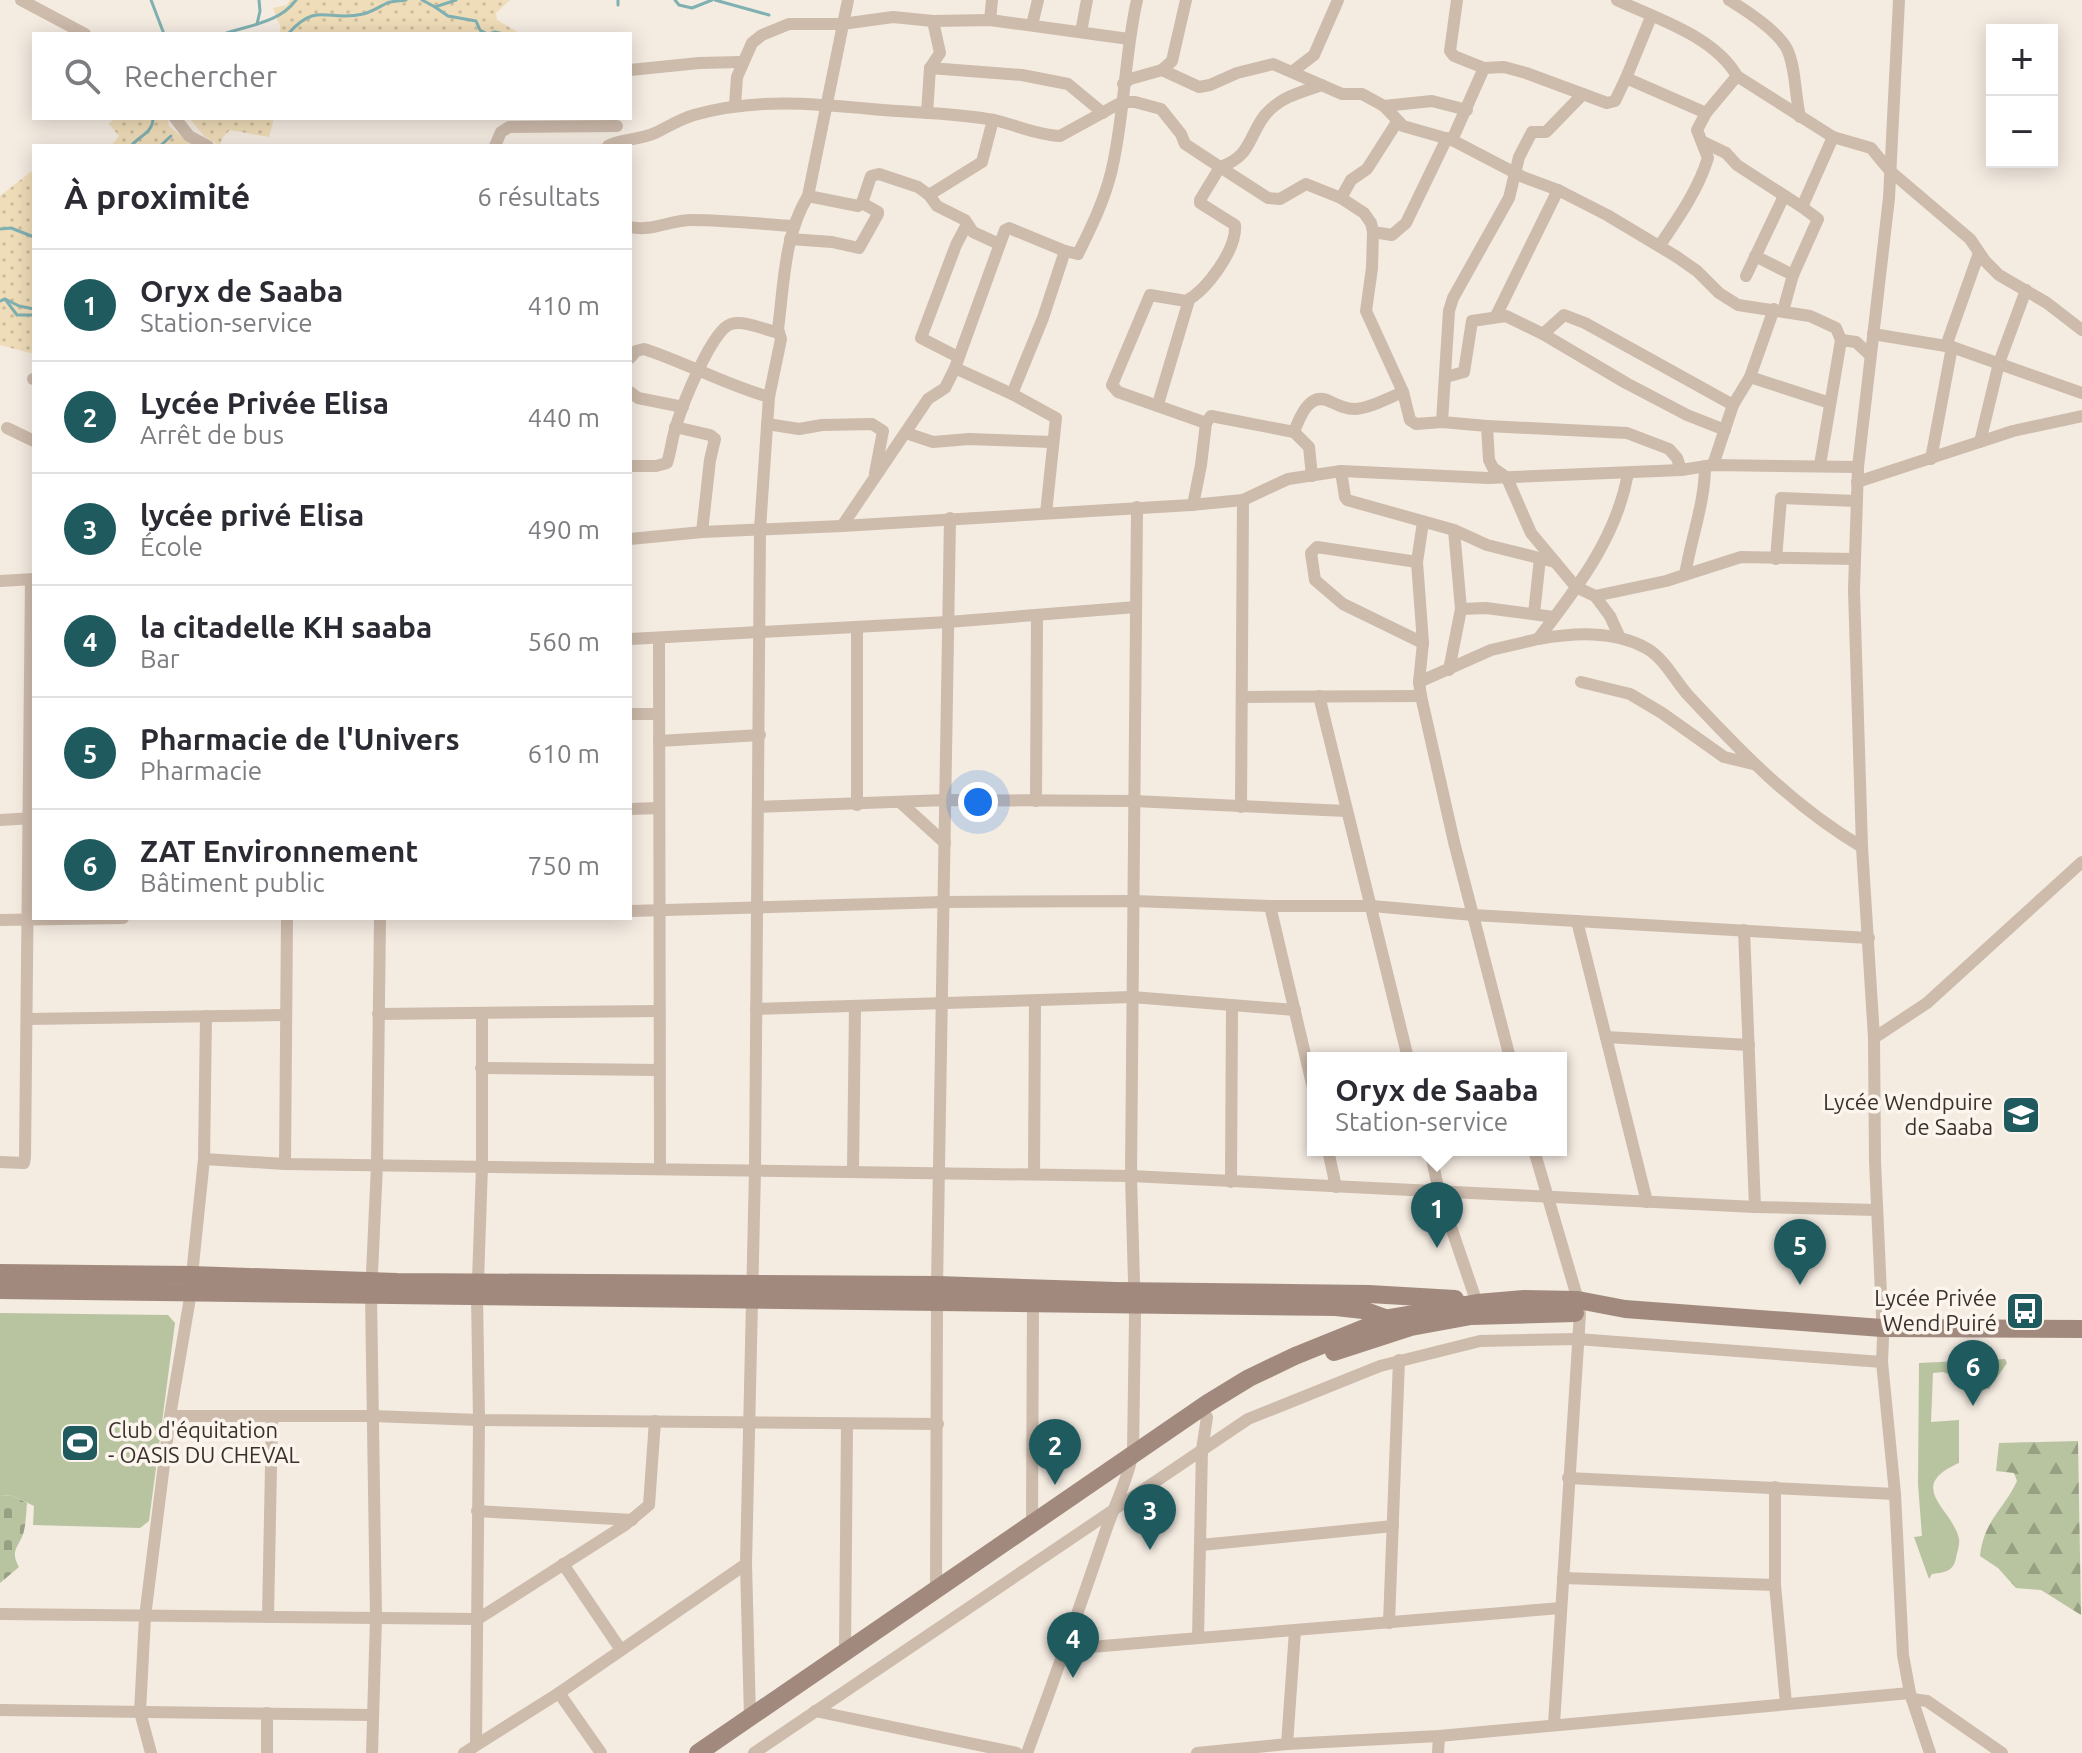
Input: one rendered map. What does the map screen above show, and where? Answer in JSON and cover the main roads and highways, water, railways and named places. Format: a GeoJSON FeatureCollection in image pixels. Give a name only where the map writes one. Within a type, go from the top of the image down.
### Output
{"type":"FeatureCollection","features":[{"type":"Feature","properties":{"kind":"waterway"},"geometry":{"type":"LineString","coordinates":[[151,0],[163,32]]}},
{"type":"Feature","properties":{"kind":"waterway"},"geometry":{"type":"LineString","coordinates":[[257,24],[259,0]]}},
{"type":"Feature","properties":{"kind":"waterway"},"geometry":{"type":"LineString","coordinates":[[230,32],[281,14],[296,0]]}},
{"type":"Feature","properties":{"kind":"waterway"},"geometry":{"type":"LineString","coordinates":[[290,32],[307,18],[316,15],[351,16],[369,12],[389,2],[406,0]]}},
{"type":"Feature","properties":{"kind":"waterway"},"geometry":{"type":"LineString","coordinates":[[422,0],[435,7],[456,0]]}},
{"type":"Feature","properties":{"kind":"waterway"},"geometry":{"type":"LineString","coordinates":[[618,0],[618,5]]}},
{"type":"Feature","properties":{"kind":"waterway"},"geometry":{"type":"LineString","coordinates":[[675,0],[679,5],[692,8],[712,0]]}},
{"type":"Feature","properties":{"kind":"waterway"},"geometry":{"type":"LineString","coordinates":[[715,0],[769,15]]}},
{"type":"Feature","properties":{"kind":"waterway"},"geometry":{"type":"LineString","coordinates":[[435,7],[448,16],[476,21],[484,32]]}},
{"type":"Feature","properties":{"kind":"waterway"},"geometry":{"type":"LineString","coordinates":[[133,144],[148,131],[153,120]]}},
{"type":"Feature","properties":{"kind":"waterway"},"geometry":{"type":"LineString","coordinates":[[162,144],[171,136]]}},
{"type":"Feature","properties":{"kind":"waterway"},"geometry":{"type":"LineString","coordinates":[[0,229],[11,228],[32,236]]}},
{"type":"Feature","properties":{"kind":"waterway"},"geometry":{"type":"LineString","coordinates":[[5,299],[17,315],[32,315]]}},
{"type":"Feature","properties":{"kind":"waterway"},"geometry":{"type":"LineString","coordinates":[[0,301],[5,299],[32,309]]}},
{"type":"Feature","properties":{"kind":"place","name":"Lycée Wendpuire de Saaba"},"geometry":{"type":"Point","coordinates":[2021,1115]}},
{"type":"Feature","properties":{"kind":"place","name":"Oryx de Saaba"},"geometry":{"type":"Point","coordinates":[1437,1248]}},
{"type":"Feature","properties":{"kind":"place","name":"Pharmacie de l'Univers"},"geometry":{"type":"Point","coordinates":[1800,1285]}},
{"type":"Feature","properties":{"kind":"place","name":"Lycée Privée Wend Puiré"},"geometry":{"type":"Point","coordinates":[2025,1311]}},
{"type":"Feature","properties":{"kind":"place","name":"ZAT Environnement"},"geometry":{"type":"Point","coordinates":[1973,1406]}},
{"type":"Feature","properties":{"kind":"place","name":"Club d'équitation - OASIS DU CHEVAL"},"geometry":{"type":"Point","coordinates":[80,1443]}},
{"type":"Feature","properties":{"kind":"place","name":"Lycée Privée Elisa"},"geometry":{"type":"Point","coordinates":[1055,1485]}},
{"type":"Feature","properties":{"kind":"place","name":"lycée privé Elisa"},"geometry":{"type":"Point","coordinates":[1150,1550]}},
{"type":"Feature","properties":{"kind":"place","name":"la citadelle KH saaba"},"geometry":{"type":"Point","coordinates":[1073,1678]}}]}
